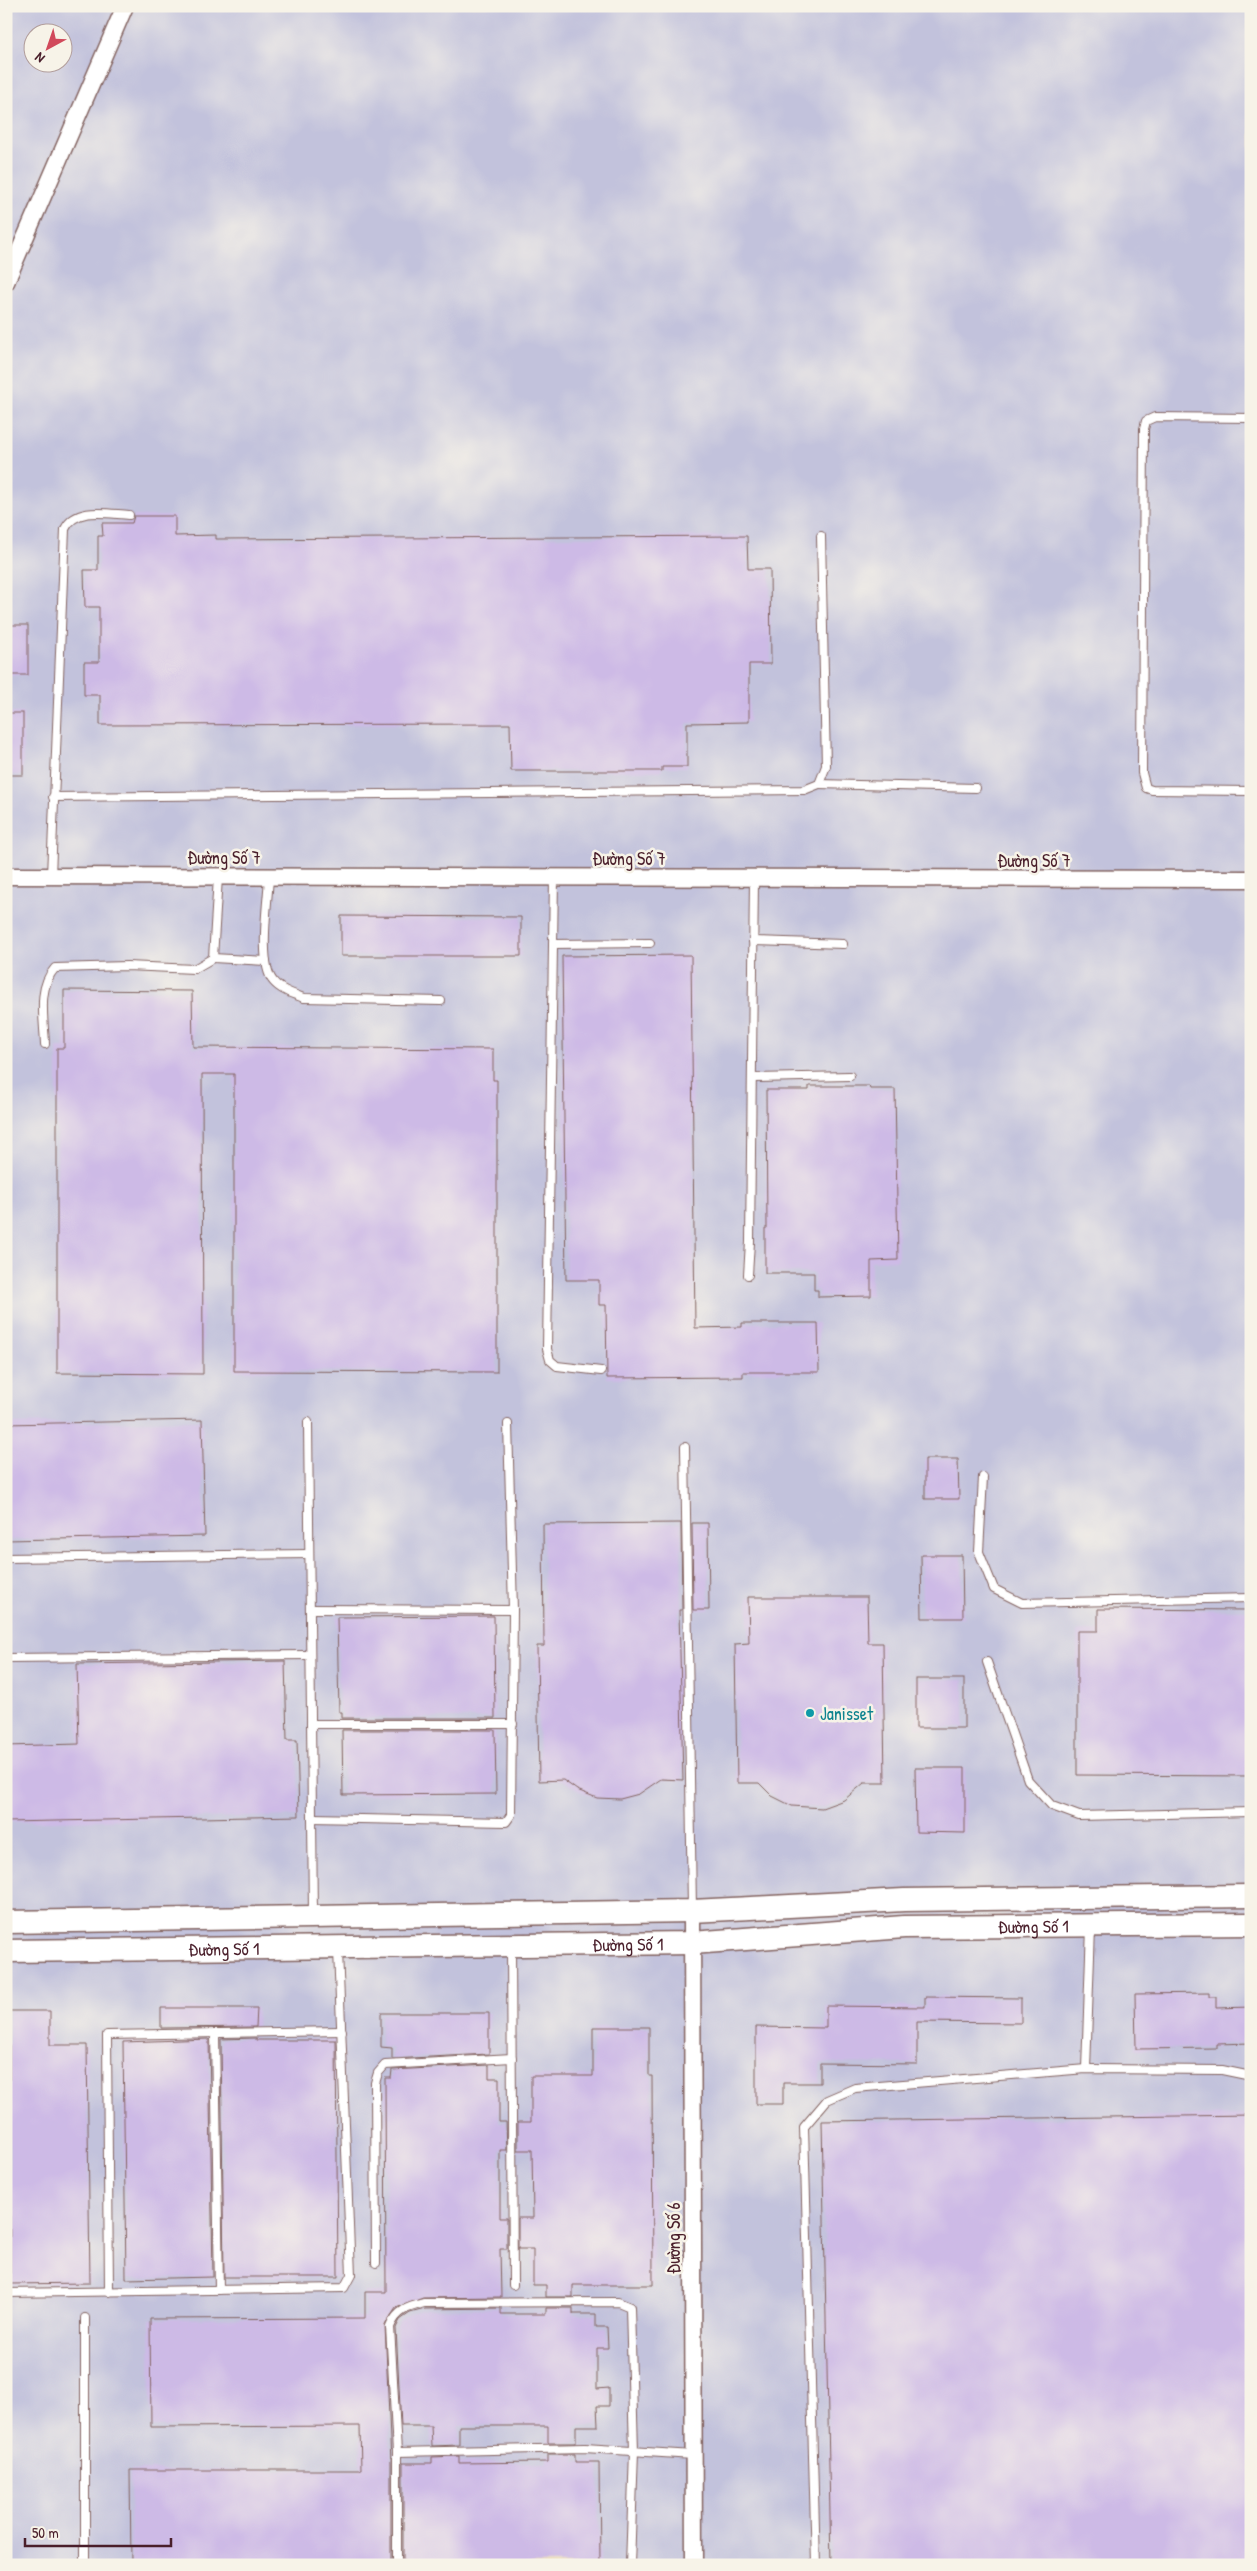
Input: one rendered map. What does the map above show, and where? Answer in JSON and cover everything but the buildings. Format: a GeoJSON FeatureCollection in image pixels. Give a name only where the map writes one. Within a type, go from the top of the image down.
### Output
{"type":"FeatureCollection","features":[{"type":"Feature","properties":{"kind":"street"},"geometry":{"type":"LineString","coordinates":[[6,282],[125,6]]}},
{"type":"Feature","properties":{"kind":"street","name":"Đường Số 7"},"geometry":{"type":"LineString","coordinates":[[6,876],[1251,879]]}},
{"type":"Feature","properties":{"kind":"street","name":"Đường Số 1"},"geometry":{"type":"LineString","coordinates":[[6,1922],[692,1911],[904,1900],[1251,1896]]}},
{"type":"Feature","properties":{"kind":"street","name":"Đường Số 6"},"geometry":{"type":"LineString","coordinates":[[692,1911],[694,2565]]}},
{"type":"Feature","properties":{"kind":"street","name":"Đường Số 1"},"geometry":{"type":"LineString","coordinates":[[6,1951],[692,1943],[904,1927],[1251,1924]]}},
{"type":"Feature","properties":{"kind":"lane"},"geometry":{"type":"LineString","coordinates":[[1251,418],[1155,418],[1146,421],[1144,438],[1142,773],[1146,788],[1152,790],[1251,791]]}},
{"type":"Feature","properties":{"kind":"lane"},"geometry":{"type":"LineString","coordinates":[[51,876],[65,529],[74,516],[82,514],[129,515]]}},
{"type":"Feature","properties":{"kind":"lane"},"geometry":{"type":"LineString","coordinates":[[819,784],[826,766],[821,536]]}},
{"type":"Feature","properties":{"kind":"lane"},"geometry":{"type":"LineString","coordinates":[[53,797],[804,790],[819,784],[976,788]]}},
{"type":"Feature","properties":{"kind":"lane"},"geometry":{"type":"LineString","coordinates":[[213,958],[218,877]]}},
{"type":"Feature","properties":{"kind":"lane"},"geometry":{"type":"LineString","coordinates":[[269,877],[266,961],[272,981],[286,991],[304,998],[441,1001]]}},
{"type":"Feature","properties":{"kind":"lane"},"geometry":{"type":"LineString","coordinates":[[554,878],[546,1349],[550,1360],[557,1366],[601,1371]]}},
{"type":"Feature","properties":{"kind":"lane"},"geometry":{"type":"LineString","coordinates":[[748,1275],[754,879]]}},
{"type":"Feature","properties":{"kind":"lane"},"geometry":{"type":"LineString","coordinates":[[753,941],[843,944]]}},
{"type":"Feature","properties":{"kind":"lane"},"geometry":{"type":"LineString","coordinates":[[553,944],[650,943]]}},
{"type":"Feature","properties":{"kind":"lane"},"geometry":{"type":"LineString","coordinates":[[45,1044],[43,996],[46,978],[55,968],[118,966],[194,969],[213,958],[266,961]]}},
{"type":"Feature","properties":{"kind":"lane"},"geometry":{"type":"LineString","coordinates":[[752,1078],[850,1076]]}},
{"type":"Feature","properties":{"kind":"lane"},"geometry":{"type":"LineString","coordinates":[[308,1422],[313,1918]]}},
{"type":"Feature","properties":{"kind":"lane"},"geometry":{"type":"LineString","coordinates":[[312,1818],[506,1822],[513,1809],[513,1610],[508,1424]]}},
{"type":"Feature","properties":{"kind":"lane"},"geometry":{"type":"LineString","coordinates":[[686,1447],[692,1911]]}},
{"type":"Feature","properties":{"kind":"lane"},"geometry":{"type":"LineString","coordinates":[[983,1476],[979,1552],[994,1589],[1022,1603],[1251,1598]]}},
{"type":"Feature","properties":{"kind":"lane"},"geometry":{"type":"LineString","coordinates":[[6,1558],[309,1554]]}},
{"type":"Feature","properties":{"kind":"lane"},"geometry":{"type":"LineString","coordinates":[[310,1609],[513,1610]]}},
{"type":"Feature","properties":{"kind":"lane"},"geometry":{"type":"LineString","coordinates":[[6,1658],[310,1655]]}},
{"type":"Feature","properties":{"kind":"lane"},"geometry":{"type":"LineString","coordinates":[[987,1662],[1028,1780],[1052,1806],[1079,1816],[1251,1812]]}},
{"type":"Feature","properties":{"kind":"lane"},"geometry":{"type":"LineString","coordinates":[[311,1724],[513,1724]]}},
{"type":"Feature","properties":{"kind":"lane"},"geometry":{"type":"LineString","coordinates":[[1086,2069],[1091,1925]]}},
{"type":"Feature","properties":{"kind":"lane"},"geometry":{"type":"LineString","coordinates":[[511,1945],[513,2285]]}},
{"type":"Feature","properties":{"kind":"lane"},"geometry":{"type":"LineString","coordinates":[[6,2293],[344,2288],[349,2282],[350,2265],[338,1947]]}},
{"type":"Feature","properties":{"kind":"lane"},"geometry":{"type":"LineString","coordinates":[[109,2292],[107,2034],[342,2031]]}},
{"type":"Feature","properties":{"kind":"lane"},"geometry":{"type":"LineString","coordinates":[[215,2033],[219,2290]]}},
{"type":"Feature","properties":{"kind":"lane"},"geometry":{"type":"LineString","coordinates":[[376,2263],[375,2083],[378,2073],[384,2065],[512,2058]]}},
{"type":"Feature","properties":{"kind":"lane"},"geometry":{"type":"LineString","coordinates":[[816,2565],[804,2128],[827,2100],[855,2088],[1086,2069],[1222,2070],[1251,2076]]}},
{"type":"Feature","properties":{"kind":"lane"},"geometry":{"type":"LineString","coordinates":[[397,2565],[397,2452],[390,2327],[399,2312],[424,2303],[618,2302],[630,2306],[632,2318],[634,2451],[630,2565]]}},
{"type":"Feature","properties":{"kind":"lane"},"geometry":{"type":"LineString","coordinates":[[85,2318],[85,2565]]}},
{"type":"Feature","properties":{"kind":"lane"},"geometry":{"type":"LineString","coordinates":[[397,2452],[585,2448],[693,2455]]}},
{"type":"Feature","properties":{"kind":"shaded area"},"geometry":{"type":"Polygon","coordinates":[[[6,6],[1251,6],[1251,2565],[6,2565],[6,6]]]}},
{"type":"Feature","properties":{"kind":"place","name":"Janisset"},"geometry":{"type":"Point","coordinates":[810,1713]}}]}
